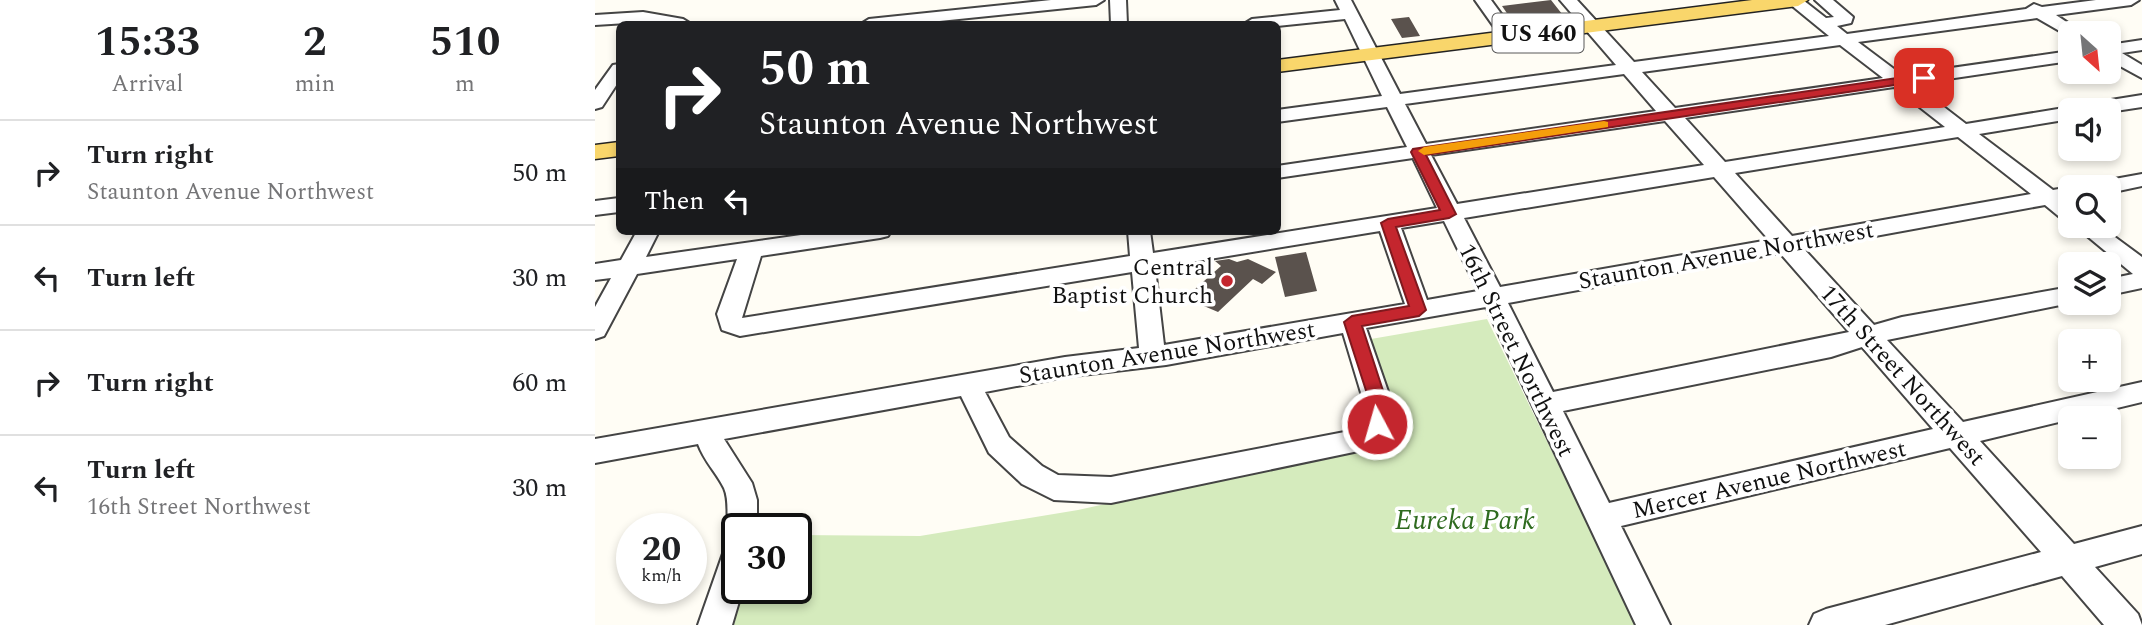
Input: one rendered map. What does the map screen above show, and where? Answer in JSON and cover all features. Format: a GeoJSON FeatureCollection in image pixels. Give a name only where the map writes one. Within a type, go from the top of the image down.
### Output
{"type":"FeatureCollection","features":[{"type":"Feature","properties":{"kind":"main road","name":"US 460"},"geometry":{"type":"LineString","coordinates":[[1281,65],[1795,0]]}},
{"type":"Feature","properties":{"kind":"main road"},"geometry":{"type":"LineString","coordinates":[[595,152],[616,149]]}},
{"type":"Feature","properties":{"kind":"street"},"geometry":{"type":"LineString","coordinates":[[595,20],[653,21],[668,0]]}},
{"type":"Feature","properties":{"kind":"street"},"geometry":{"type":"LineString","coordinates":[[887,21],[894,0]]}},
{"type":"Feature","properties":{"kind":"street"},"geometry":{"type":"LineString","coordinates":[[912,21],[1096,0]]}},
{"type":"Feature","properties":{"kind":"street"},"geometry":{"type":"LineString","coordinates":[[1118,0],[1119,21]]}},
{"type":"Feature","properties":{"kind":"street"},"geometry":{"type":"LineString","coordinates":[[1483,0],[1510,37]]}},
{"type":"Feature","properties":{"kind":"street","name":"17th Street Northwest"},"geometry":{"type":"LineString","coordinates":[[1568,0],[2126,625]]}},
{"type":"Feature","properties":{"kind":"street"},"geometry":{"type":"LineString","coordinates":[[1795,0],[1962,130],[2058,194]]}},
{"type":"Feature","properties":{"kind":"street"},"geometry":{"type":"LineString","coordinates":[[1823,0],[1845,17],[1845,20],[1823,23]]}},
{"type":"Feature","properties":{"kind":"street"},"geometry":{"type":"LineString","coordinates":[[2018,0],[2058,23]]}},
{"type":"Feature","properties":{"kind":"street"},"geometry":{"type":"LineString","coordinates":[[1281,115],[2131,0]]}},
{"type":"Feature","properties":{"kind":"street"},"geometry":{"type":"LineString","coordinates":[[1269,21],[1347,7]]}},
{"type":"Feature","properties":{"kind":"street","name":"16th Street Northwest"},"geometry":{"type":"LineString","coordinates":[[1347,7],[1653,625]]}},
{"type":"Feature","properties":{"kind":"street"},"geometry":{"type":"LineString","coordinates":[[2121,49],[2142,45]]}},
{"type":"Feature","properties":{"kind":"street"},"geometry":{"type":"LineString","coordinates":[[1281,171],[2058,58]]}},
{"type":"Feature","properties":{"kind":"street"},"geometry":{"type":"LineString","coordinates":[[2121,60],[2142,73]]}},
{"type":"Feature","properties":{"kind":"street"},"geometry":{"type":"LineString","coordinates":[[596,102],[609,77]]}},
{"type":"Feature","properties":{"kind":"street"},"geometry":{"type":"LineString","coordinates":[[596,102],[616,99]]}},
{"type":"Feature","properties":{"kind":"street"},"geometry":{"type":"LineString","coordinates":[[2121,104],[2142,101]]}},
{"type":"Feature","properties":{"kind":"street"},"geometry":{"type":"LineString","coordinates":[[753,250],[729,314],[731,324],[740,327],[2058,115]]}},
{"type":"Feature","properties":{"kind":"street"},"geometry":{"type":"LineString","coordinates":[[2121,184],[2142,180]]}},
{"type":"Feature","properties":{"kind":"street","name":"Staunton Avenue Northwest"},"geometry":{"type":"LineString","coordinates":[[597,455],[968,384],[1065,367],[1153,357],[2058,195]]}},
{"type":"Feature","properties":{"kind":"street"},"geometry":{"type":"LineString","coordinates":[[595,208],[616,205]]}},
{"type":"Feature","properties":{"kind":"street"},"geometry":{"type":"LineString","coordinates":[[1388,223],[1419,310]]}},
{"type":"Feature","properties":{"kind":"street"},"geometry":{"type":"LineString","coordinates":[[595,330],[646,235]]}},
{"type":"Feature","properties":{"kind":"street"},"geometry":{"type":"LineString","coordinates":[[595,272],[853,235]]}},
{"type":"Feature","properties":{"kind":"street"},"geometry":{"type":"LineString","coordinates":[[1139,235],[1153,357]]}},
{"type":"Feature","properties":{"kind":"street"},"geometry":{"type":"LineString","coordinates":[[2102,238],[2142,269]]}},
{"type":"Feature","properties":{"kind":"street"},"geometry":{"type":"LineString","coordinates":[[2121,284],[2142,280]]}},
{"type":"Feature","properties":{"kind":"street"},"geometry":{"type":"LineString","coordinates":[[1545,404],[1831,347],[1902,326],[2058,297]]}},
{"type":"Feature","properties":{"kind":"street"},"geometry":{"type":"LineString","coordinates":[[968,384],[999,445],[1032,475],[1054,487],[1111,490],[1363,440],[1377,424],[1379,406],[1352,322]]}},
{"type":"Feature","properties":{"kind":"street","name":"Mercer Avenue Northwest"},"geometry":{"type":"LineString","coordinates":[[1600,518],[2142,392]]}},
{"type":"Feature","properties":{"kind":"street"},"geometry":{"type":"LineString","coordinates":[[707,432],[716,455],[737,483],[742,500],[742,513]]}},
{"type":"Feature","properties":{"kind":"street"},"geometry":{"type":"LineString","coordinates":[[1826,625],[2142,540]]}},
{"type":"Feature","properties":{"kind":"street"},"geometry":{"type":"LineString","coordinates":[[715,625],[722,604]]}},
{"type":"Feature","properties":{"kind":"green space","name":"Eureka Park"},"geometry":{"type":"Polygon","coordinates":[[[1487,319],[1637,625],[734,625],[740,604],[812,604],[812,535],[920,536],[1078,510],[1369,446],[1398,435],[1371,339],[1487,319]]]}},
{"type":"Feature","properties":{"kind":"building"},"geometry":{"type":"Polygon","coordinates":[[[1551,0],[1566,19],[1523,24],[1513,22],[1502,6],[1551,0]]]}},
{"type":"Feature","properties":{"kind":"building"},"geometry":{"type":"Polygon","coordinates":[[[1409,17],[1420,36],[1402,38],[1391,19],[1409,17]]]}},
{"type":"Feature","properties":{"kind":"building"},"geometry":{"type":"Polygon","coordinates":[[[1306,252],[1317,291],[1285,297],[1275,257],[1306,252]]]}},
{"type":"Feature","properties":{"kind":"building","name":"Central Baptist Church"},"geometry":{"type":"Polygon","coordinates":[[[1229,259],[1237,262],[1248,259],[1276,272],[1262,284],[1253,279],[1218,312],[1185,298],[1221,266],[1215,261],[1229,259]]]}},
{"type":"Feature","properties":{"kind":"slow traffic"},"geometry":{"type":"LineString","coordinates":[[1424,151],[1604,124]]}},
{"type":"Feature","properties":{"kind":"place","name":"Central Baptist Church"},"geometry":{"type":"Point","coordinates":[1227,281]}},
{"type":"Feature","properties":{"kind":"route"},"geometry":{"type":"LineString","coordinates":[[1377,424],[1379,406],[1352,322],[1419,310],[1388,223],[1449,214],[1418,152],[1924,78]]}}]}
